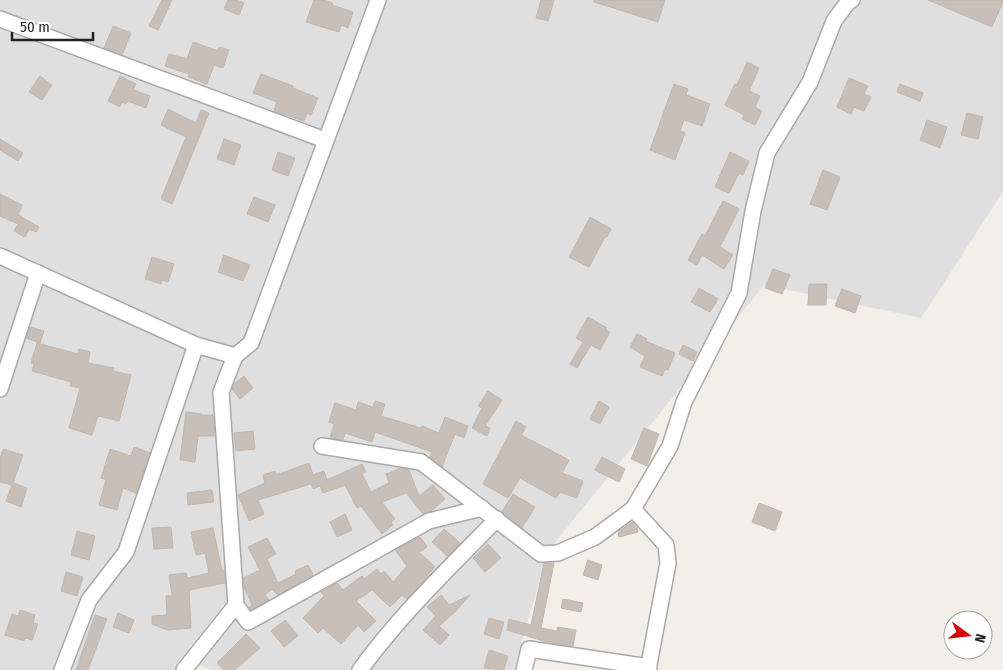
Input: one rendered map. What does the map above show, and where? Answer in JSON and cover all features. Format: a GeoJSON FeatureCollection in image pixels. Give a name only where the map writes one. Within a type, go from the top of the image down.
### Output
{"type":"FeatureCollection","features":[{"type":"Feature","properties":{"kind":"street"},"geometry":{"type":"LineString","coordinates":[[378,0],[251,343],[234,356],[221,392],[236,605],[248,622],[429,521],[482,508]]}},
{"type":"Feature","properties":{"kind":"street"},"geometry":{"type":"LineString","coordinates":[[322,446],[421,462],[541,554],[558,553],[595,537],[633,509],[670,446],[684,402],[739,293],[753,212],[767,153],[810,82],[834,21],[848,2],[852,0]]}},
{"type":"Feature","properties":{"kind":"street"},"geometry":{"type":"LineString","coordinates":[[0,19],[325,140]]}},
{"type":"Feature","properties":{"kind":"street"},"geometry":{"type":"LineString","coordinates":[[0,256],[196,345],[234,356]]}},
{"type":"Feature","properties":{"kind":"street"},"geometry":{"type":"LineString","coordinates":[[0,389],[38,273]]}},
{"type":"Feature","properties":{"kind":"street"},"geometry":{"type":"LineString","coordinates":[[62,670],[89,600],[126,552],[196,345]]}},
{"type":"Feature","properties":{"kind":"street"},"geometry":{"type":"LineString","coordinates":[[524,670],[529,649],[648,669],[668,562],[666,544],[633,509]]}},
{"type":"Feature","properties":{"kind":"street"},"geometry":{"type":"LineString","coordinates":[[360,670],[378,645],[417,600],[497,519]]}},
{"type":"Feature","properties":{"kind":"street"},"geometry":{"type":"LineString","coordinates":[[184,670],[236,605]]}},
{"type":"Feature","properties":{"kind":"shaded area"},"geometry":{"type":"Polygon","coordinates":[[[0,0],[1003,0],[1003,192],[921,318],[764,285],[548,551],[514,670],[210,670],[198,664],[192,670],[0,670],[0,0]]]}},
{"type":"Feature","properties":{"kind":"building"},"geometry":{"type":"Polygon","coordinates":[[[162,0],[172,0],[158,30],[149,26],[162,0]]]}},
{"type":"Feature","properties":{"kind":"building"},"geometry":{"type":"Polygon","coordinates":[[[228,0],[244,3],[239,15],[224,9],[228,0]]]}},
{"type":"Feature","properties":{"kind":"building"},"geometry":{"type":"Polygon","coordinates":[[[314,0],[324,0],[333,3],[332,5],[353,12],[348,28],[341,25],[339,32],[306,22],[314,0]]]}},
{"type":"Feature","properties":{"kind":"building"},"geometry":{"type":"Polygon","coordinates":[[[541,0],[554,0],[548,21],[536,18],[541,0]]]}},
{"type":"Feature","properties":{"kind":"building"},"geometry":{"type":"Polygon","coordinates":[[[594,0],[665,0],[658,22],[594,2],[594,0]]]}},
{"type":"Feature","properties":{"kind":"building"},"geometry":{"type":"Polygon","coordinates":[[[928,0],[1003,0],[1003,2],[992,27],[928,0]]]}},
{"type":"Feature","properties":{"kind":"building"},"geometry":{"type":"Polygon","coordinates":[[[113,26],[131,33],[122,55],[104,48],[113,26]]]}},
{"type":"Feature","properties":{"kind":"building"},"geometry":{"type":"Polygon","coordinates":[[[193,42],[218,51],[219,47],[229,50],[223,68],[214,65],[207,84],[188,77],[189,74],[165,66],[169,54],[187,59],[193,42]]]}},
{"type":"Feature","properties":{"kind":"building"},"geometry":{"type":"Polygon","coordinates":[[[747,62],[759,68],[749,91],[760,96],[755,107],[762,111],[755,125],[742,119],[744,115],[725,105],[735,84],[737,85],[747,62]]]}},
{"type":"Feature","properties":{"kind":"building"},"geometry":{"type":"Polygon","coordinates":[[[261,74],[318,98],[311,115],[307,113],[304,121],[274,111],[277,102],[253,93],[261,74]]]}},
{"type":"Feature","properties":{"kind":"building"},"geometry":{"type":"Polygon","coordinates":[[[40,76],[52,85],[42,100],[29,92],[40,76]]]}},
{"type":"Feature","properties":{"kind":"building"},"geometry":{"type":"Polygon","coordinates":[[[120,76],[136,84],[133,90],[150,96],[146,108],[128,101],[126,104],[122,102],[120,107],[108,101],[120,76]]]}},
{"type":"Feature","properties":{"kind":"building"},"geometry":{"type":"Polygon","coordinates":[[[849,78],[868,86],[864,94],[871,97],[864,111],[854,107],[851,114],[837,107],[849,78]]]}},
{"type":"Feature","properties":{"kind":"building"},"geometry":{"type":"Polygon","coordinates":[[[674,84],[688,89],[686,95],[710,104],[702,126],[684,120],[680,131],[685,133],[675,160],[650,150],[674,84]]]}},
{"type":"Feature","properties":{"kind":"building"},"geometry":{"type":"Polygon","coordinates":[[[900,84],[923,93],[920,101],[897,92],[900,84]]]}},
{"type":"Feature","properties":{"kind":"building"},"geometry":{"type":"Polygon","coordinates":[[[168,109],[196,123],[201,110],[209,113],[172,204],[161,199],[186,137],[161,125],[168,109]]]}},
{"type":"Feature","properties":{"kind":"building"},"geometry":{"type":"Polygon","coordinates":[[[967,113],[983,117],[978,139],[961,135],[967,113]]]}},
{"type":"Feature","properties":{"kind":"building"},"geometry":{"type":"Polygon","coordinates":[[[927,120],[947,127],[940,148],[920,140],[927,120]]]}},
{"type":"Feature","properties":{"kind":"building"},"geometry":{"type":"Polygon","coordinates":[[[0,139],[23,153],[18,161],[0,150],[0,139]]]}},
{"type":"Feature","properties":{"kind":"building"},"geometry":{"type":"Polygon","coordinates":[[[224,139],[241,145],[234,165],[217,159],[224,139]]]}},
{"type":"Feature","properties":{"kind":"building"},"geometry":{"type":"Polygon","coordinates":[[[278,152],[295,158],[288,176],[272,170],[278,152]]]}},
{"type":"Feature","properties":{"kind":"building"},"geometry":{"type":"Polygon","coordinates":[[[730,152],[749,161],[743,175],[739,173],[729,193],[715,187],[730,152]]]}},
{"type":"Feature","properties":{"kind":"building"},"geometry":{"type":"Polygon","coordinates":[[[823,170],[840,177],[827,210],[810,204],[823,170]]]}},
{"type":"Feature","properties":{"kind":"building"},"geometry":{"type":"Polygon","coordinates":[[[0,194],[22,205],[18,215],[39,227],[36,232],[29,229],[25,237],[14,231],[18,224],[0,216],[0,194]]]}},
{"type":"Feature","properties":{"kind":"building"},"geometry":{"type":"Polygon","coordinates":[[[254,197],[275,205],[268,222],[247,214],[254,197]]]}},
{"type":"Feature","properties":{"kind":"building"},"geometry":{"type":"Polygon","coordinates":[[[723,201],[739,209],[720,247],[733,255],[724,269],[702,255],[697,265],[688,260],[702,234],[705,236],[723,201]]]}},
{"type":"Feature","properties":{"kind":"building"},"geometry":{"type":"Polygon","coordinates":[[[590,217],[611,229],[589,267],[569,257],[590,217]]]}},
{"type":"Feature","properties":{"kind":"building"},"geometry":{"type":"Polygon","coordinates":[[[224,255],[250,265],[243,281],[218,272],[224,255]]]}},
{"type":"Feature","properties":{"kind":"building"},"geometry":{"type":"Polygon","coordinates":[[[152,257],[174,264],[168,282],[162,280],[161,284],[145,279],[152,257]]]}},
{"type":"Feature","properties":{"kind":"building"},"geometry":{"type":"Polygon","coordinates":[[[773,269],[790,275],[782,294],[765,288],[773,269]]]}},
{"type":"Feature","properties":{"kind":"building"},"geometry":{"type":"Polygon","coordinates":[[[809,284],[827,284],[826,305],[808,305],[809,284]]]}},
{"type":"Feature","properties":{"kind":"building"},"geometry":{"type":"Polygon","coordinates":[[[699,288],[718,299],[710,312],[691,302],[699,288]]]}},
{"type":"Feature","properties":{"kind":"building"},"geometry":{"type":"Polygon","coordinates":[[[842,289],[861,296],[855,313],[835,306],[842,289]]]}},
{"type":"Feature","properties":{"kind":"building"},"geometry":{"type":"Polygon","coordinates":[[[588,317],[607,328],[606,330],[610,332],[600,350],[591,345],[577,368],[570,364],[583,342],[576,338],[588,317]]]}},
{"type":"Feature","properties":{"kind":"building"},"geometry":{"type":"Polygon","coordinates":[[[30,327],[44,331],[40,343],[26,338],[30,327]]]}},
{"type":"Feature","properties":{"kind":"building"},"geometry":{"type":"Polygon","coordinates":[[[637,334],[647,339],[645,341],[675,353],[668,370],[665,369],[662,376],[640,367],[645,356],[630,347],[637,334]]]}},
{"type":"Feature","properties":{"kind":"building"},"geometry":{"type":"Polygon","coordinates":[[[37,343],[78,354],[79,349],[90,352],[88,363],[114,368],[113,371],[131,375],[119,421],[98,416],[92,435],[69,428],[80,388],[70,386],[71,382],[32,371],[34,364],[31,363],[37,343]]]}},
{"type":"Feature","properties":{"kind":"building"},"geometry":{"type":"Polygon","coordinates":[[[683,345],[697,352],[693,361],[679,354],[683,345]]]}},
{"type":"Feature","properties":{"kind":"building"},"geometry":{"type":"Polygon","coordinates":[[[244,376],[253,388],[240,399],[232,389],[234,384],[244,376]]]}},
{"type":"Feature","properties":{"kind":"building"},"geometry":{"type":"Polygon","coordinates":[[[488,391],[502,400],[485,426],[490,428],[487,436],[472,428],[482,408],[478,406],[488,391]]]}},
{"type":"Feature","properties":{"kind":"building"},"geometry":{"type":"Polygon","coordinates":[[[375,401],[385,404],[381,416],[421,428],[422,426],[439,433],[445,417],[468,426],[464,438],[455,434],[442,467],[430,457],[432,452],[375,432],[372,442],[345,433],[343,440],[330,438],[334,424],[329,422],[335,403],[356,410],[358,402],[373,407],[375,401]]]}},
{"type":"Feature","properties":{"kind":"building"},"geometry":{"type":"Polygon","coordinates":[[[599,401],[609,407],[600,424],[590,419],[599,401]]]}},
{"type":"Feature","properties":{"kind":"building"},"geometry":{"type":"Polygon","coordinates":[[[186,412],[213,415],[215,436],[198,436],[195,462],[180,460],[186,412]]]}},
{"type":"Feature","properties":{"kind":"building"},"geometry":{"type":"Polygon","coordinates":[[[516,421],[526,427],[521,435],[569,460],[562,473],[583,481],[577,498],[560,492],[556,498],[520,478],[508,498],[483,484],[516,421]]]}},
{"type":"Feature","properties":{"kind":"building"},"geometry":{"type":"Polygon","coordinates":[[[644,428],[659,434],[647,466],[631,459],[644,428]]]}},
{"type":"Feature","properties":{"kind":"building"},"geometry":{"type":"Polygon","coordinates":[[[253,431],[255,449],[236,451],[234,433],[253,431]]]}},
{"type":"Feature","properties":{"kind":"building"},"geometry":{"type":"Polygon","coordinates":[[[134,447],[150,453],[136,493],[123,488],[117,510],[99,505],[106,480],[101,478],[110,449],[131,456],[134,447]]]}},
{"type":"Feature","properties":{"kind":"building"},"geometry":{"type":"Polygon","coordinates":[[[3,449],[23,455],[13,483],[27,488],[21,507],[6,501],[12,485],[0,482],[0,459],[3,449]]]}},
{"type":"Feature","properties":{"kind":"building"},"geometry":{"type":"Polygon","coordinates":[[[602,457],[625,469],[619,482],[595,470],[602,457]]]}},
{"type":"Feature","properties":{"kind":"building"},"geometry":{"type":"Polygon","coordinates":[[[309,463],[313,475],[324,471],[327,480],[362,464],[366,472],[362,474],[371,492],[389,483],[386,474],[401,468],[409,470],[419,496],[433,485],[445,499],[431,511],[423,514],[406,493],[382,502],[395,519],[391,522],[393,525],[382,534],[361,506],[357,508],[345,485],[323,493],[320,486],[313,489],[311,484],[258,500],[264,514],[249,521],[238,495],[265,483],[263,475],[275,471],[276,475],[309,463]]]}},
{"type":"Feature","properties":{"kind":"building"},"geometry":{"type":"Polygon","coordinates":[[[212,490],[214,502],[188,505],[187,493],[212,490]]]}},
{"type":"Feature","properties":{"kind":"building"},"geometry":{"type":"Polygon","coordinates":[[[513,494],[535,507],[522,528],[502,512],[513,494]]]}},
{"type":"Feature","properties":{"kind":"building"},"geometry":{"type":"Polygon","coordinates":[[[759,503],[782,512],[775,531],[752,522],[759,503]]]}},
{"type":"Feature","properties":{"kind":"building"},"geometry":{"type":"Polygon","coordinates":[[[345,514],[352,530],[337,537],[330,522],[345,514]]]}},
{"type":"Feature","properties":{"kind":"building"},"geometry":{"type":"Polygon","coordinates":[[[632,522],[638,532],[619,537],[618,532],[632,522]]]}},
{"type":"Feature","properties":{"kind":"building"},"geometry":{"type":"Polygon","coordinates":[[[171,527],[173,548],[154,549],[152,528],[171,527]]]}},
{"type":"Feature","properties":{"kind":"building"},"geometry":{"type":"Polygon","coordinates":[[[213,528],[222,571],[224,571],[225,583],[189,590],[191,628],[167,630],[152,624],[152,616],[167,615],[166,596],[172,596],[169,575],[186,573],[187,578],[209,573],[205,553],[196,555],[191,532],[213,528]]]}},
{"type":"Feature","properties":{"kind":"building"},"geometry":{"type":"Polygon","coordinates":[[[444,529],[460,543],[447,556],[432,542],[444,529]]]}},
{"type":"Feature","properties":{"kind":"building"},"geometry":{"type":"Polygon","coordinates":[[[77,531],[95,536],[89,560],[71,555],[77,531]]]}},
{"type":"Feature","properties":{"kind":"building"},"geometry":{"type":"Polygon","coordinates":[[[420,537],[427,547],[419,552],[435,567],[407,599],[402,595],[390,607],[372,590],[356,601],[376,621],[364,632],[358,625],[341,644],[323,628],[318,633],[303,618],[324,596],[321,592],[337,583],[343,590],[362,576],[364,579],[377,569],[381,574],[384,571],[393,582],[407,566],[395,550],[420,537]]]}},
{"type":"Feature","properties":{"kind":"building"},"geometry":{"type":"Polygon","coordinates":[[[267,538],[276,554],[267,559],[278,583],[296,574],[295,571],[308,565],[313,575],[278,595],[272,589],[265,595],[269,600],[251,610],[249,607],[252,605],[244,587],[243,578],[260,570],[248,547],[267,538]]]}},
{"type":"Feature","properties":{"kind":"building"},"geometry":{"type":"Polygon","coordinates":[[[488,544],[501,558],[485,572],[473,558],[488,544]]]}},
{"type":"Feature","properties":{"kind":"building"},"geometry":{"type":"Polygon","coordinates":[[[588,560],[602,565],[598,580],[583,575],[588,560]]]}},
{"type":"Feature","properties":{"kind":"building"},"geometry":{"type":"Polygon","coordinates":[[[544,563],[554,563],[541,628],[557,631],[558,627],[576,630],[573,646],[550,643],[507,630],[509,619],[531,625],[544,563]]]}},
{"type":"Feature","properties":{"kind":"building"},"geometry":{"type":"Polygon","coordinates":[[[66,572],[83,577],[77,596],[61,591],[66,572]]]}},
{"type":"Feature","properties":{"kind":"building"},"geometry":{"type":"Polygon","coordinates":[[[441,595],[449,605],[470,595],[439,626],[449,635],[440,645],[423,630],[436,616],[427,607],[441,595]]]}},
{"type":"Feature","properties":{"kind":"building"},"geometry":{"type":"Polygon","coordinates":[[[563,599],[583,603],[581,612],[561,608],[563,599]]]}},
{"type":"Feature","properties":{"kind":"building"},"geometry":{"type":"Polygon","coordinates":[[[20,610],[35,615],[33,623],[38,624],[32,640],[25,638],[24,641],[5,635],[12,614],[18,616],[20,610]]]}},
{"type":"Feature","properties":{"kind":"building"},"geometry":{"type":"Polygon","coordinates":[[[118,613],[134,620],[129,633],[113,627],[118,613]]]}},
{"type":"Feature","properties":{"kind":"building"},"geometry":{"type":"Polygon","coordinates":[[[95,615],[107,619],[88,670],[76,670],[95,615]]]}},
{"type":"Feature","properties":{"kind":"building"},"geometry":{"type":"Polygon","coordinates":[[[489,618],[504,622],[499,639],[484,634],[489,618]]]}},
{"type":"Feature","properties":{"kind":"building"},"geometry":{"type":"Polygon","coordinates":[[[285,620],[298,636],[284,647],[271,631],[285,620]]]}},
{"type":"Feature","properties":{"kind":"building"},"geometry":{"type":"Polygon","coordinates":[[[246,634],[260,648],[235,670],[224,670],[217,663],[246,634]]]}},
{"type":"Feature","properties":{"kind":"building"},"geometry":{"type":"Polygon","coordinates":[[[489,650],[508,656],[504,670],[484,668],[489,650]]]}}]}
